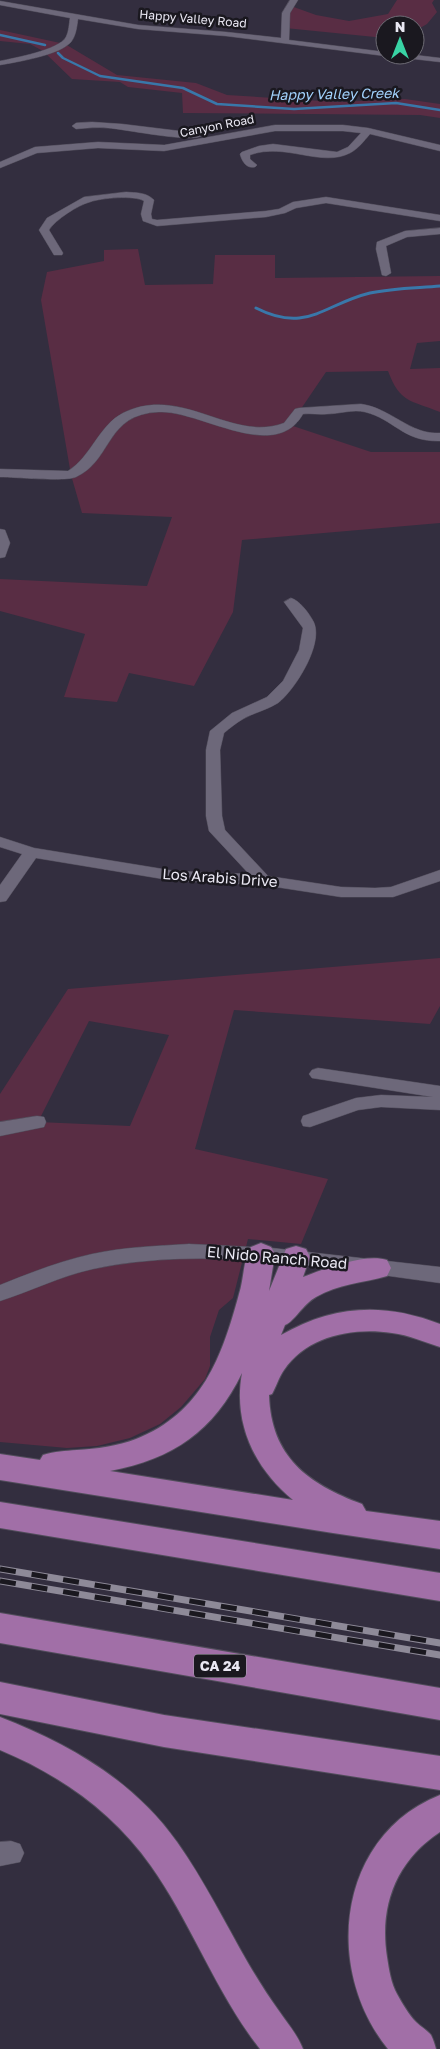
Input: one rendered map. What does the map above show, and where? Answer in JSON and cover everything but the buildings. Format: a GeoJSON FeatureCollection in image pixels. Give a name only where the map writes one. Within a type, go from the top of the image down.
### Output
{"type":"FeatureCollection","features":[{"type":"Feature","properties":{"kind":"highway"},"geometry":{"type":"LineString","coordinates":[[0,1466],[80,1464],[109,1461],[156,1445],[187,1424],[206,1406],[224,1378],[244,1325],[260,1274],[260,1254]]}},
{"type":"Feature","properties":{"kind":"highway"},"geometry":{"type":"LineString","coordinates":[[296,1257],[257,1370],[256,1412],[260,1436],[271,1459],[289,1481],[307,1494],[328,1505],[356,1515],[440,1533]]}},
{"type":"Feature","properties":{"kind":"highway"},"geometry":{"type":"LineString","coordinates":[[270,1328],[293,1298],[309,1287],[341,1276],[377,1268]]}},
{"type":"Feature","properties":{"kind":"highway"},"geometry":{"type":"LineString","coordinates":[[256,1412],[262,1382],[273,1362],[289,1345],[323,1327],[356,1320],[384,1320],[412,1325],[440,1336]]}},
{"type":"Feature","properties":{"kind":"highway"},"geometry":{"type":"LineString","coordinates":[[0,1466],[333,1520],[440,1533]]}},
{"type":"Feature","properties":{"kind":"highway"},"geometry":{"type":"LineString","coordinates":[[0,1515],[440,1587]]}},
{"type":"Feature","properties":{"kind":"highway","name":"CA 24"},"geometry":{"type":"LineString","coordinates":[[0,1628],[440,1704]]}},
{"type":"Feature","properties":{"kind":"highway"},"geometry":{"type":"LineString","coordinates":[[0,1698],[129,1726],[236,1744],[440,1773]]}},
{"type":"Feature","properties":{"kind":"highway"},"geometry":{"type":"LineString","coordinates":[[0,1734],[43,1752],[77,1770],[108,1792],[137,1820],[164,1854],[189,1894],[247,1998],[284,2049]]}},
{"type":"Feature","properties":{"kind":"highway"},"geometry":{"type":"LineString","coordinates":[[417,2049],[400,2033],[381,2001],[369,1964],[366,1923],[373,1888],[388,1856],[410,1831],[440,1812]]}},
{"type":"Feature","properties":{"kind":"street"},"geometry":{"type":"LineString","coordinates":[[285,41],[286,13],[294,0]]}},
{"type":"Feature","properties":{"kind":"street","name":"Happy Valley Road"},"geometry":{"type":"LineString","coordinates":[[0,3],[138,27],[226,34],[375,53]]}},
{"type":"Feature","properties":{"kind":"street"},"geometry":{"type":"LineString","coordinates":[[0,62],[35,54],[65,44],[70,38],[74,16]]}},
{"type":"Feature","properties":{"kind":"street"},"geometry":{"type":"LineString","coordinates":[[425,58],[440,60]]}},
{"type":"Feature","properties":{"kind":"street"},"geometry":{"type":"LineString","coordinates":[[76,126],[112,124],[188,136],[230,136]]}},
{"type":"Feature","properties":{"kind":"street","name":"Canyon Road"},"geometry":{"type":"LineString","coordinates":[[0,165],[35,150],[98,145],[164,148],[274,128],[343,128],[368,131],[440,148]]}},
{"type":"Feature","properties":{"kind":"street"},"geometry":{"type":"LineString","coordinates":[[252,165],[246,160],[245,154],[254,148],[277,146],[332,156],[348,151],[368,131]]}},
{"type":"Feature","properties":{"kind":"street"},"geometry":{"type":"LineString","coordinates":[[0,154],[35,150]]}},
{"type":"Feature","properties":{"kind":"street"},"geometry":{"type":"LineString","coordinates":[[58,253],[44,230],[50,220],[87,199],[126,195],[142,196],[148,200],[146,214],[148,221],[157,223],[266,214],[282,211],[293,205],[326,200],[440,218]]}},
{"type":"Feature","properties":{"kind":"street"},"geometry":{"type":"LineString","coordinates":[[386,273],[380,249],[381,244],[405,234],[440,231]]}},
{"type":"Feature","properties":{"kind":"street"},"geometry":{"type":"LineString","coordinates":[[0,473],[70,475],[80,470],[89,460],[119,419],[134,412],[150,409],[182,410],[225,425],[255,431],[276,430],[290,425],[300,411],[313,408],[323,411],[361,407],[372,410],[417,435],[430,438],[440,436]]}},
{"type":"Feature","properties":{"kind":"street"},"geometry":{"type":"LineString","coordinates":[[0,533],[4,543],[0,554]]}},
{"type":"Feature","properties":{"kind":"street"},"geometry":{"type":"LineString","coordinates":[[263,880],[218,832],[214,816],[213,750],[217,731],[237,716],[272,700],[293,675],[306,650],[310,628],[291,602]]}},
{"type":"Feature","properties":{"kind":"street","name":"Los Arabis Drive"},"geometry":{"type":"LineString","coordinates":[[0,842],[32,852],[176,876],[263,880],[341,892],[393,892],[440,875]]}},
{"type":"Feature","properties":{"kind":"street"},"geometry":{"type":"LineString","coordinates":[[0,897],[32,852]]}},
{"type":"Feature","properties":{"kind":"street"},"geometry":{"type":"LineString","coordinates":[[318,1074],[440,1092]]}},
{"type":"Feature","properties":{"kind":"street"},"geometry":{"type":"LineString","coordinates":[[310,1121],[356,1104],[382,1101],[440,1104]]}},
{"type":"Feature","properties":{"kind":"street"},"geometry":{"type":"LineString","coordinates":[[0,1129],[37,1122]]}},
{"type":"Feature","properties":{"kind":"street","name":"El Nido Ranch Road"},"geometry":{"type":"LineString","coordinates":[[0,1293],[63,1269],[104,1259],[190,1251],[296,1257],[440,1275]]}},
{"type":"Feature","properties":{"kind":"shaded area"},"geometry":{"type":"Polygon","coordinates":[[[397,0],[434,0],[432,3],[437,12],[425,25],[425,15],[382,15],[388,14],[397,0]]]}},
{"type":"Feature","properties":{"kind":"shaded area"},"geometry":{"type":"Polygon","coordinates":[[[291,6],[316,15],[349,21],[375,16],[375,37],[285,28],[291,6]]]}},
{"type":"Feature","properties":{"kind":"shaded area"},"geometry":{"type":"Polygon","coordinates":[[[0,30],[65,44],[117,75],[196,83],[227,95],[338,102],[405,99],[440,104],[440,118],[420,115],[183,113],[182,93],[128,87],[120,82],[72,79],[43,51],[30,44],[0,41],[0,30]]]}},
{"type":"Feature","properties":{"kind":"shaded area"},"geometry":{"type":"Polygon","coordinates":[[[138,249],[145,285],[213,284],[215,255],[275,255],[275,278],[440,276],[440,341],[417,343],[410,369],[440,368],[440,412],[407,399],[397,389],[388,371],[326,372],[290,425],[371,452],[440,452],[440,523],[242,540],[233,612],[194,686],[129,673],[117,702],[64,697],[85,634],[0,611],[0,579],[147,586],[172,517],[82,513],[71,475],[41,300],[47,272],[104,261],[104,250],[138,249]]]}},
{"type":"Feature","properties":{"kind":"shaded area"},"geometry":{"type":"Polygon","coordinates":[[[440,958],[440,1006],[430,1024],[234,1010],[195,1149],[328,1179],[301,1244],[248,1239],[233,1298],[219,1310],[210,1337],[210,1366],[205,1379],[181,1407],[160,1424],[130,1438],[97,1446],[67,1448],[0,1442],[0,1094],[68,989],[440,958]],[[89,1021],[38,1122],[130,1126],[169,1035],[89,1021]]]}},
{"type":"Feature","properties":{"kind":"waterway","name":"Happy Valley Creek"},"geometry":{"type":"LineString","coordinates":[[0,35],[45,45]]}},
{"type":"Feature","properties":{"kind":"waterway","name":"Happy Valley Creek"},"geometry":{"type":"LineString","coordinates":[[58,53],[63,58],[100,76],[183,88],[217,104],[294,109],[396,103],[440,110]]}},
{"type":"Feature","properties":{"kind":"waterway"},"geometry":{"type":"LineString","coordinates":[[256,308],[274,315],[302,318],[370,293],[440,286]]}},
{"type":"Feature","properties":{"kind":"railway"},"geometry":{"type":"LineString","coordinates":[[0,1569],[440,1643]]}},
{"type":"Feature","properties":{"kind":"railway"},"geometry":{"type":"LineString","coordinates":[[0,1581],[440,1655]]}}]}
